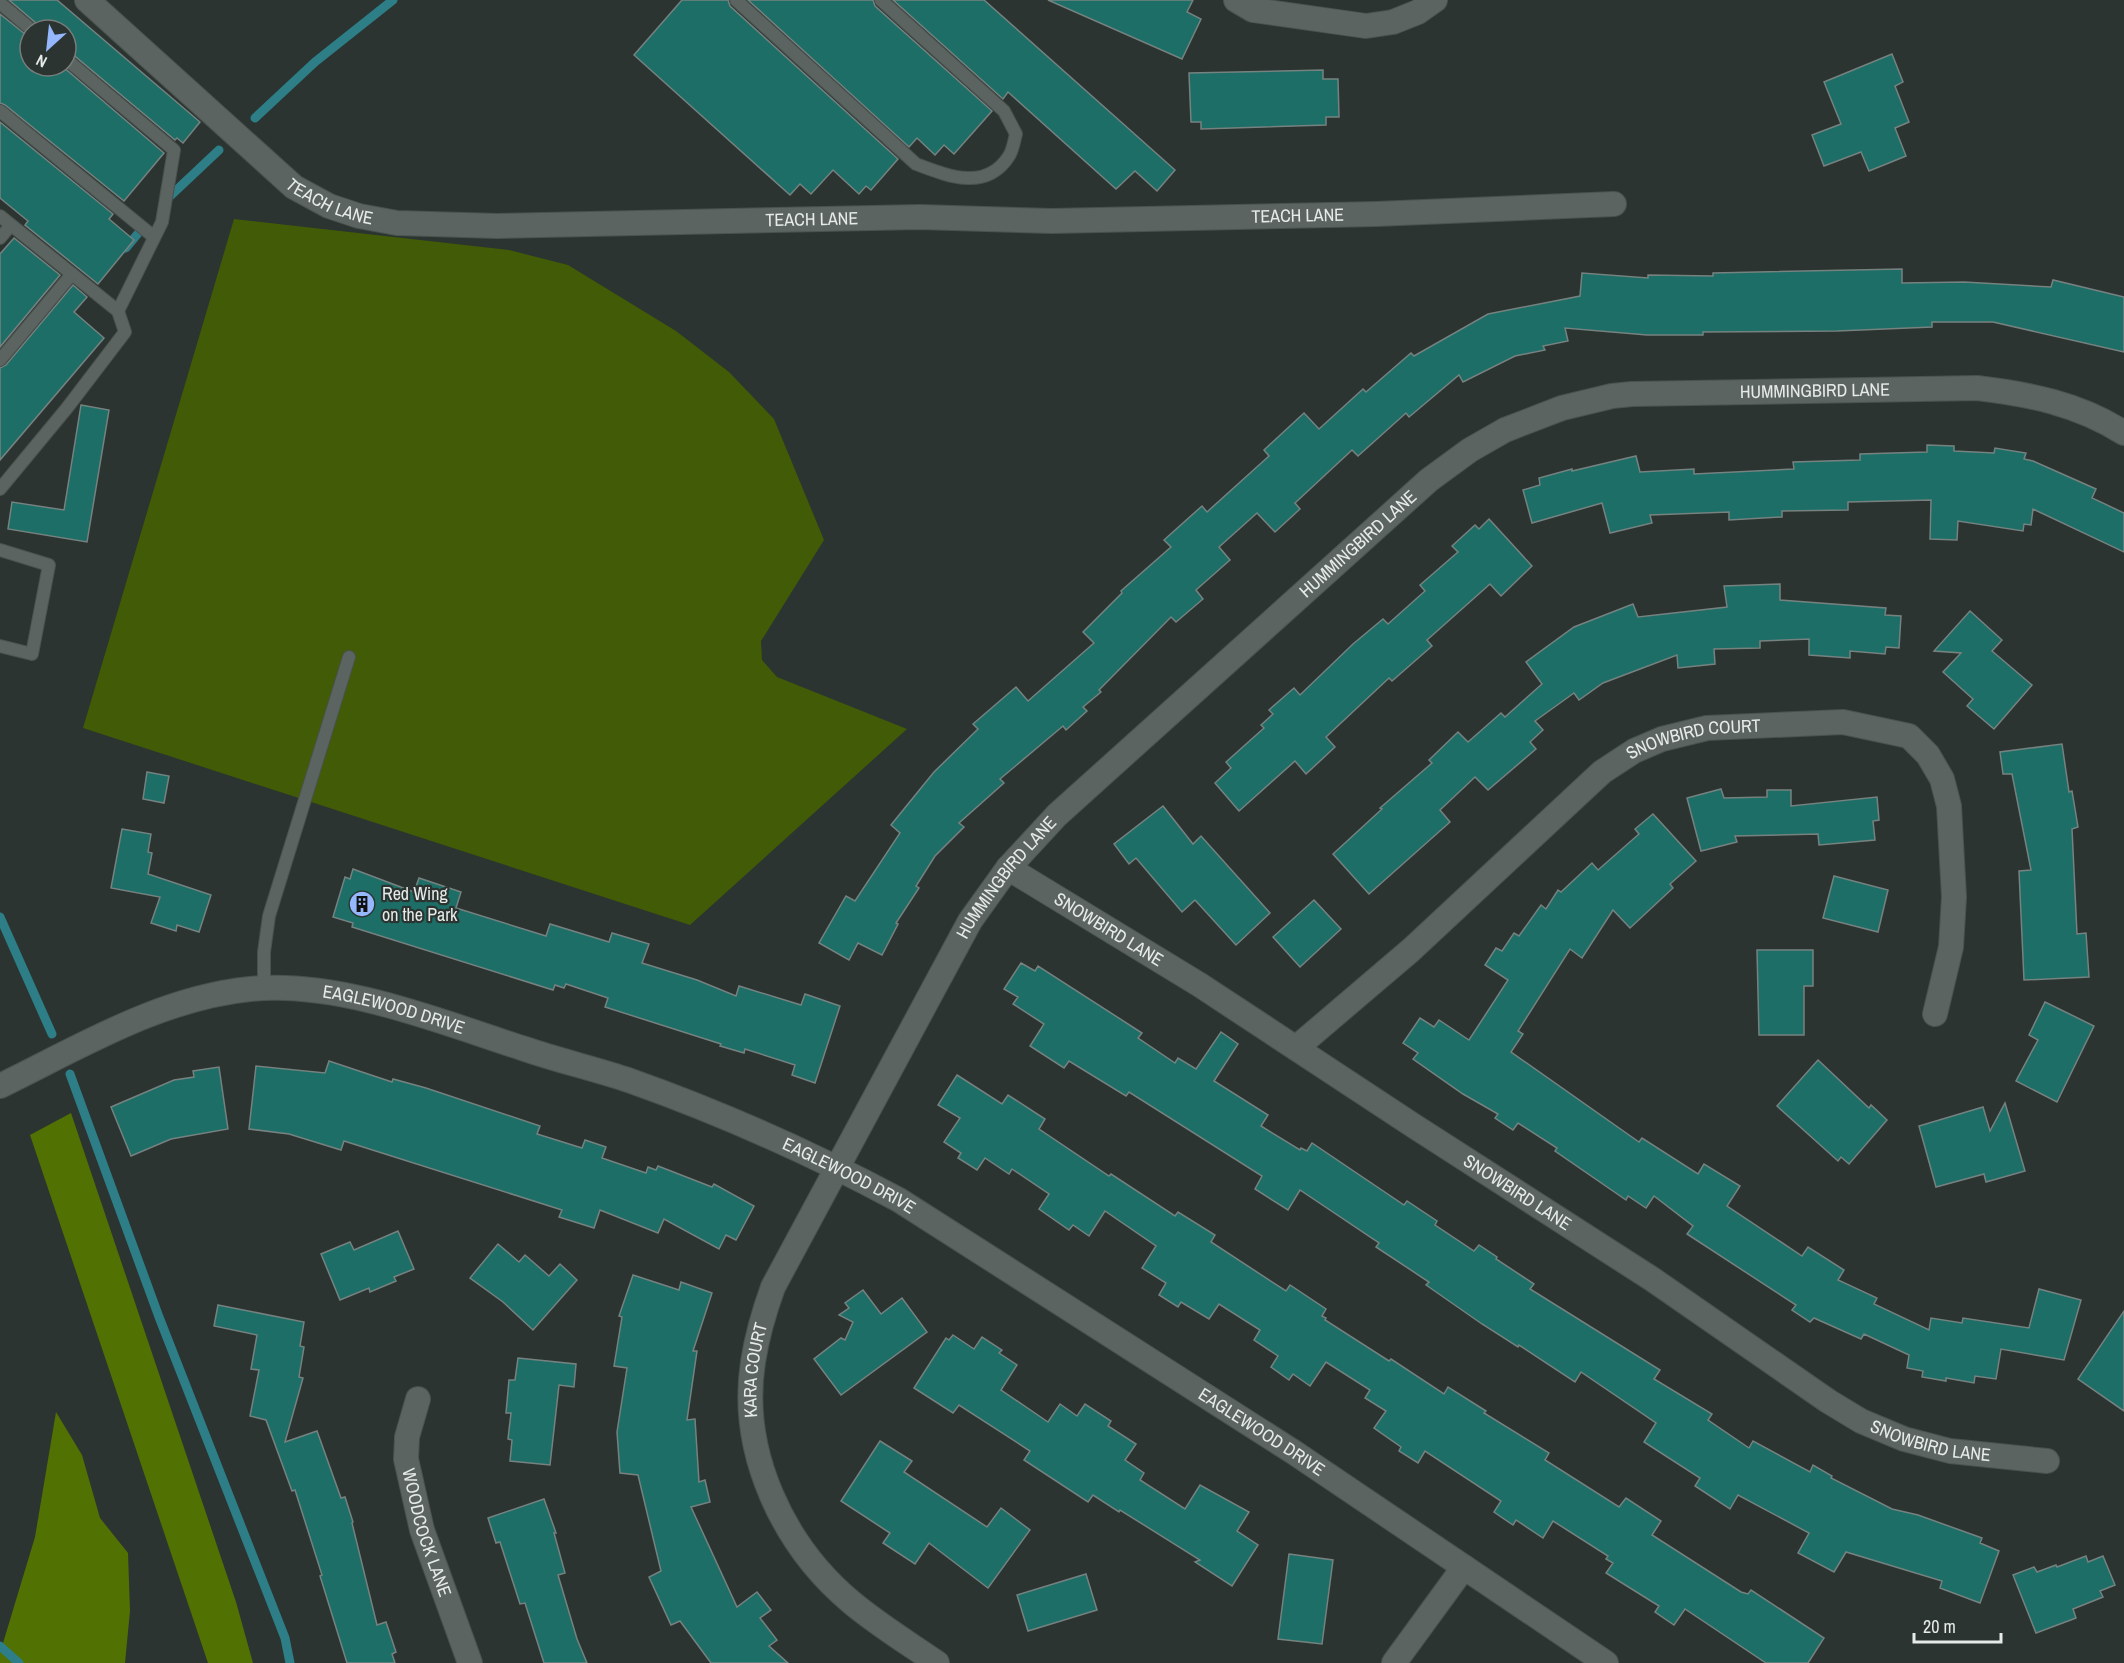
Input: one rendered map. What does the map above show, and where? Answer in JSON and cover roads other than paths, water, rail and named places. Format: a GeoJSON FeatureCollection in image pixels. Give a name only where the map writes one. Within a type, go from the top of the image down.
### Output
{"type":"FeatureCollection","features":[{"type":"Feature","properties":{"kind":"street","name":"TEACH LANE"},"geometry":{"type":"LineString","coordinates":[[87,0],[294,187],[359,216],[398,223],[497,226],[920,218],[1052,221],[1376,214],[1614,204]]}},
{"type":"Feature","properties":{"kind":"street"},"geometry":{"type":"LineString","coordinates":[[1236,0],[1252,10],[1366,26],[1392,22],[1418,12],[1435,0]]}},
{"type":"Feature","properties":{"kind":"street","name":"HUMMINGBIRD LANE"},"geometry":{"type":"LineString","coordinates":[[837,1167],[970,921],[1008,868],[1057,815],[1429,480],[1470,450],[1505,430],[1553,411],[1612,396],[1632,394],[1977,387],[2023,393],[2067,405],[2110,424],[2124,433]]}},
{"type":"Feature","properties":{"kind":"street","name":"SNOWBIRD COURT"},"geometry":{"type":"LineString","coordinates":[[1296,1048],[1411,950],[1602,772],[1634,751],[1662,739],[1707,728],[1843,722],[1909,736],[1928,755],[1942,779],[1949,806],[1954,897],[1951,947],[1935,1014]]}},
{"type":"Feature","properties":{"kind":"street","name":"SNOWBIRD LANE"},"geometry":{"type":"LineString","coordinates":[[1008,868],[1200,985],[1652,1280],[1828,1401],[1861,1421],[1904,1439],[1950,1451],[2047,1461]]}},
{"type":"Feature","properties":{"kind":"street","name":"EAGLEWOOD DRIVE"},"geometry":{"type":"LineString","coordinates":[[0,1086],[145,1016],[200,997],[264,988],[306,989],[346,995],[447,1022],[526,1050],[629,1081],[730,1119],[837,1167],[909,1206],[1295,1453],[1606,1663]]}},
{"type":"Feature","properties":{"kind":"street","name":"KARA COURT"},"geometry":{"type":"LineString","coordinates":[[837,1167],[773,1287],[761,1321],[752,1364],[751,1408],[757,1451],[770,1492],[784,1521],[814,1566],[851,1602],[937,1663]]}},
{"type":"Feature","properties":{"kind":"street","name":"WOODCOCK LANE"},"geometry":{"type":"LineString","coordinates":[[418,1399],[407,1437],[406,1459],[422,1530],[470,1663]]}},
{"type":"Feature","properties":{"kind":"street"},"geometry":{"type":"LineString","coordinates":[[1394,1663],[1464,1568]]}},
{"type":"Feature","properties":{"kind":"lane"},"geometry":{"type":"LineString","coordinates":[[736,0],[916,164],[948,176],[974,179],[993,174],[1010,155],[1016,134],[1004,111],[881,0]]}},
{"type":"Feature","properties":{"kind":"lane"},"geometry":{"type":"LineString","coordinates":[[0,3],[18,18]]}},
{"type":"Feature","properties":{"kind":"lane"},"geometry":{"type":"LineString","coordinates":[[78,69],[174,150],[162,222],[118,311]]}},
{"type":"Feature","properties":{"kind":"lane"},"geometry":{"type":"LineString","coordinates":[[0,111],[154,237]]}},
{"type":"Feature","properties":{"kind":"lane"},"geometry":{"type":"LineString","coordinates":[[0,216],[118,311],[124,332],[67,408],[0,489]]}},
{"type":"Feature","properties":{"kind":"lane"},"geometry":{"type":"LineString","coordinates":[[0,238],[11,225]]}},
{"type":"Feature","properties":{"kind":"lane"},"geometry":{"type":"LineString","coordinates":[[0,360],[72,274]]}},
{"type":"Feature","properties":{"kind":"lane"},"geometry":{"type":"LineString","coordinates":[[0,550],[49,565],[32,654],[0,646]]}},
{"type":"Feature","properties":{"kind":"lane"},"geometry":{"type":"LineString","coordinates":[[264,988],[264,952],[269,916],[349,657]]}},
{"type":"Feature","properties":{"kind":"waterway"},"geometry":{"type":"LineString","coordinates":[[255,118],[315,62],[393,0]]}},
{"type":"Feature","properties":{"kind":"waterway"},"geometry":{"type":"LineString","coordinates":[[167,199],[219,150]]}},
{"type":"Feature","properties":{"kind":"waterway"},"geometry":{"type":"LineString","coordinates":[[126,248],[140,231]]}},
{"type":"Feature","properties":{"kind":"waterway"},"geometry":{"type":"LineString","coordinates":[[0,917],[52,1034]]}},
{"type":"Feature","properties":{"kind":"waterway"},"geometry":{"type":"LineString","coordinates":[[70,1074],[159,1317],[285,1638],[290,1663]]}},
{"type":"Feature","properties":{"kind":"waterway"},"geometry":{"type":"LineString","coordinates":[[0,1646],[19,1663]]}},
{"type":"Feature","properties":{"kind":"place","name":"Red Wing on the Park"},"geometry":{"type":"Point","coordinates":[362,904]}}]}
